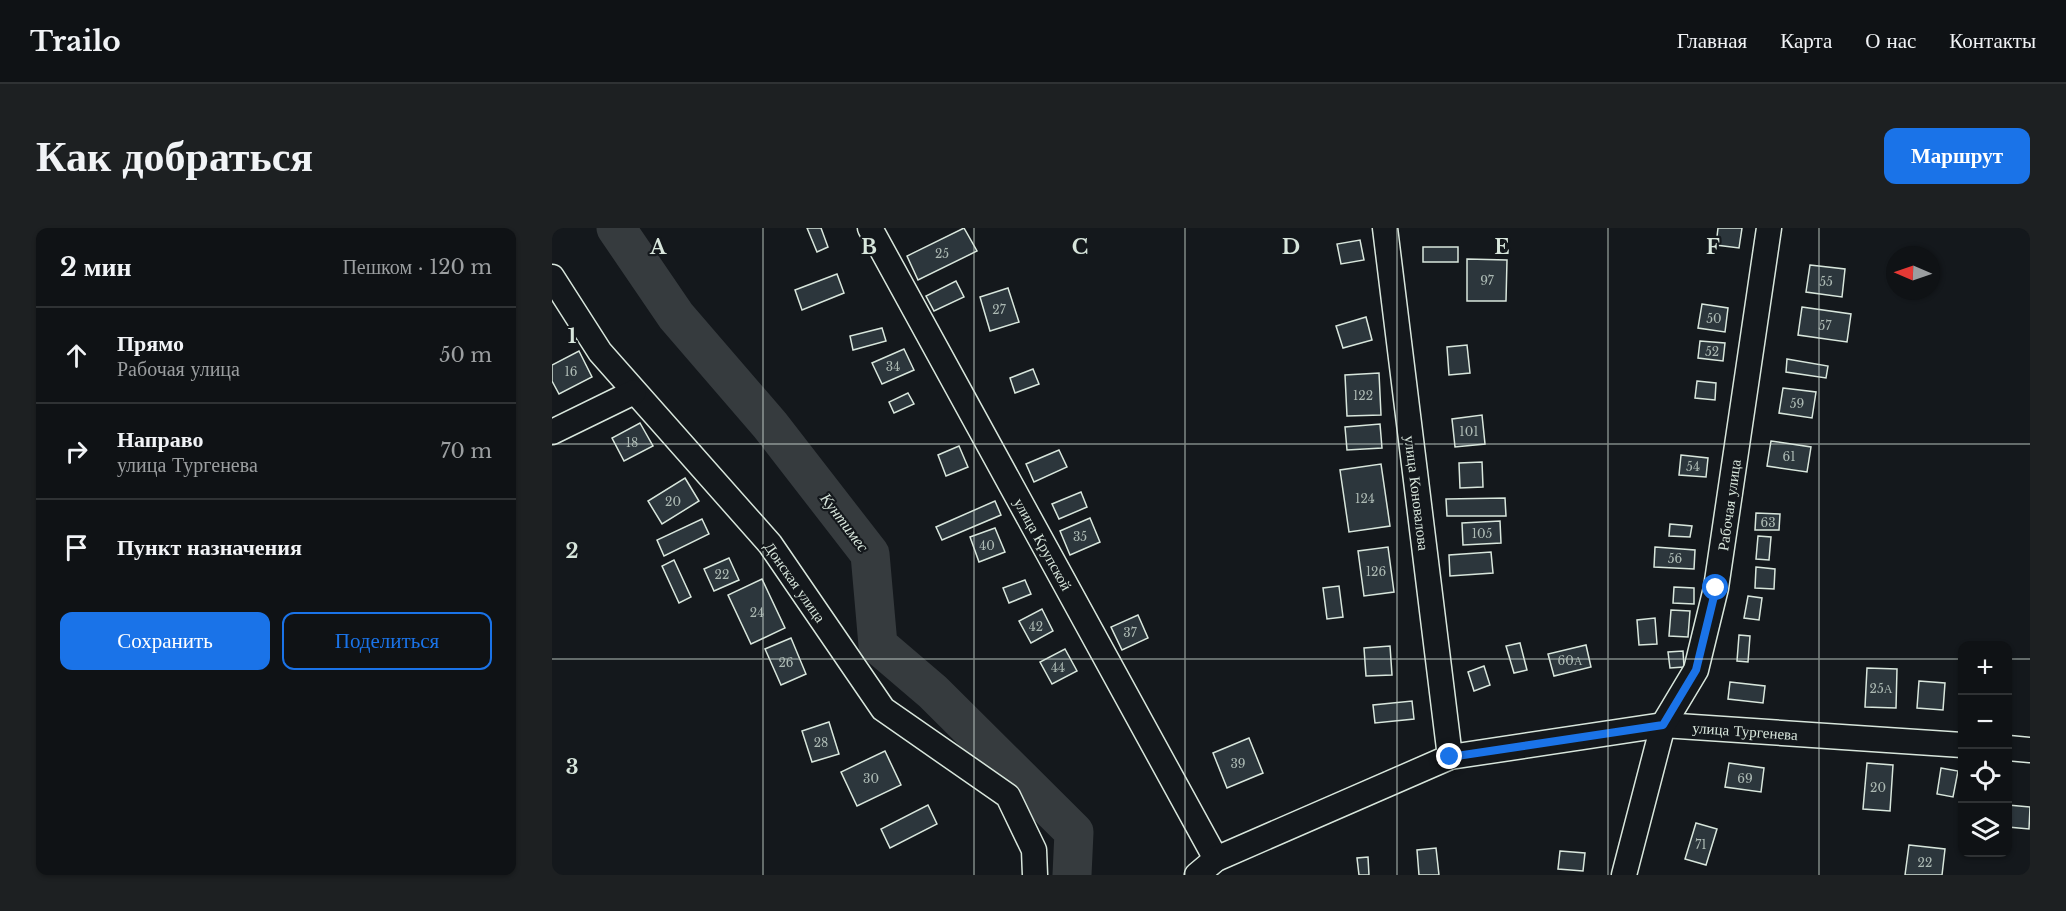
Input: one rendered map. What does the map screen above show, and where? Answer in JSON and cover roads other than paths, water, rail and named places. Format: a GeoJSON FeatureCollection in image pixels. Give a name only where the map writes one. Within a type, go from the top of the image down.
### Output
{"type":"FeatureCollection","features":[{"type":"Feature","properties":{"kind":"street","name":"улица Крупской"},"geometry":{"type":"LineString","coordinates":[[870,228],[1216,859]]}},
{"type":"Feature","properties":{"kind":"street","name":"улица Коновалова"},"geometry":{"type":"LineString","coordinates":[[1385,228],[1450,757]]}},
{"type":"Feature","properties":{"kind":"street","name":"Рабочая улица"},"geometry":{"type":"LineString","coordinates":[[1624,875],[1663,725],[1696,670],[1716,588],[1769,228]]}},
{"type":"Feature","properties":{"kind":"street","name":"Донская улица"},"geometry":{"type":"LineString","coordinates":[[552,277],[600,352],[770,544],[883,709],[1008,796],[1034,850],[1035,875]]}},
{"type":"Feature","properties":{"kind":"street"},"geometry":{"type":"LineString","coordinates":[[552,432],[634,392]]}},
{"type":"Feature","properties":{"kind":"street","name":"улица Тургенева"},"geometry":{"type":"LineString","coordinates":[[1197,875],[1216,859],[1450,757],[1663,725],[1958,745]]}},
{"type":"Feature","properties":{"kind":"street"},"geometry":{"type":"LineString","coordinates":[[2012,748],[2030,750]]}},
{"type":"Feature","properties":{"kind":"waterway","name":"Кунтимес"},"geometry":{"type":"LineString","coordinates":[[616,228],[676,316],[770,425],[870,554],[878,645],[933,692],[1074,832],[1072,875]]}}]}
